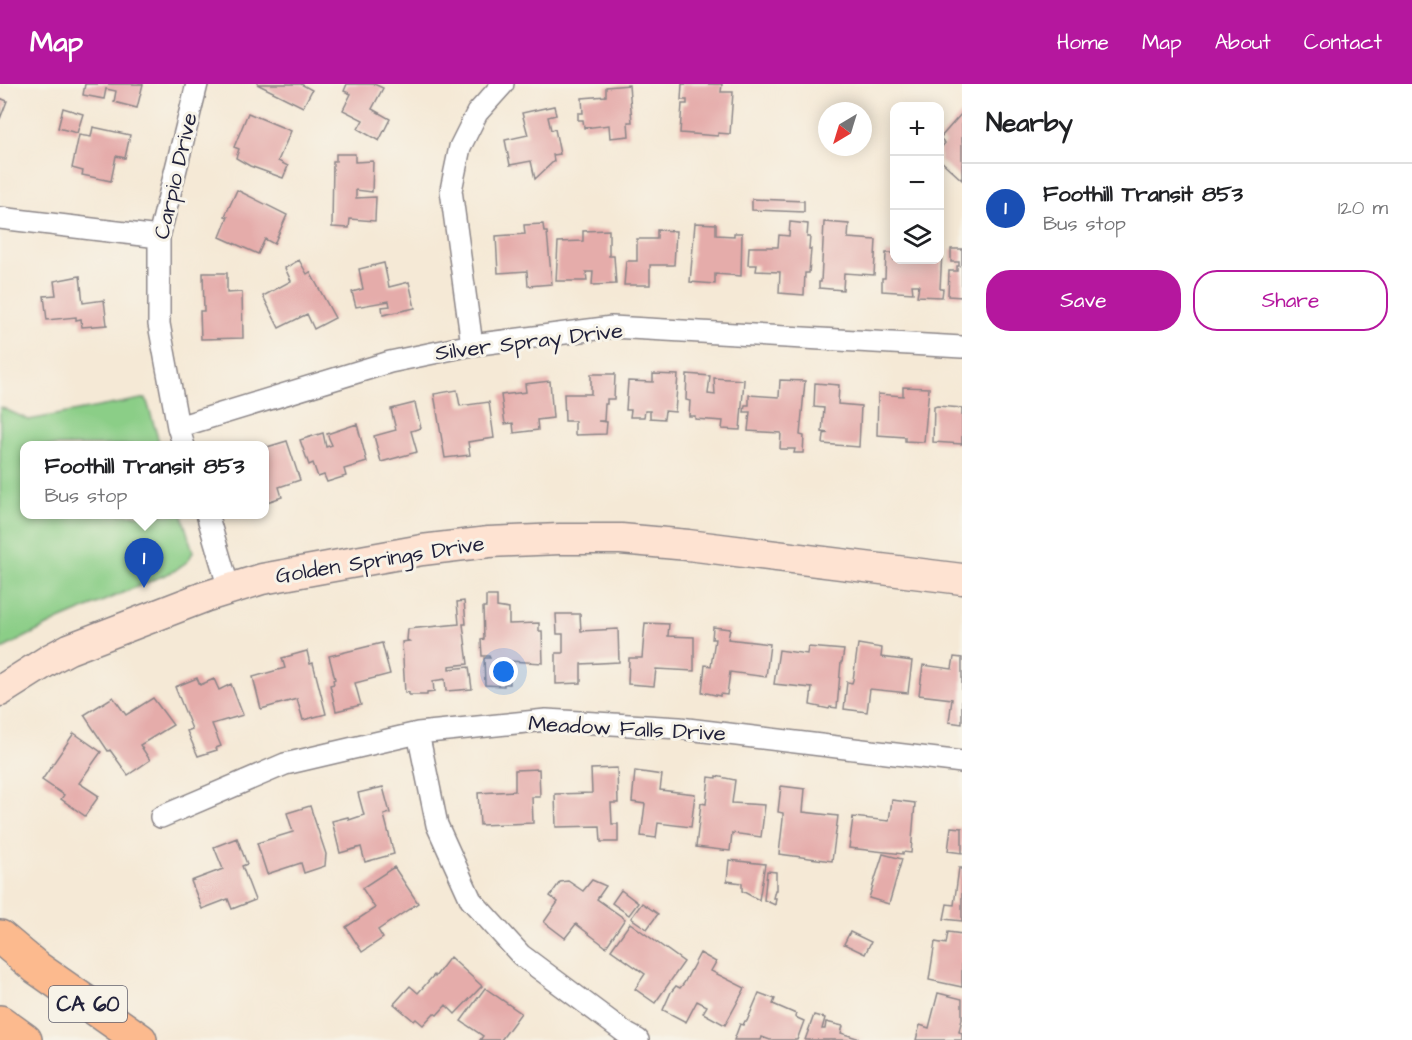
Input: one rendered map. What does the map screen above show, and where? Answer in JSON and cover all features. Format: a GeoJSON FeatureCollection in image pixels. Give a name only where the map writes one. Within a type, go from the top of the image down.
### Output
{"type":"FeatureCollection","features":[{"type":"Feature","properties":{"kind":"highway","name":"CA 60"},"geometry":{"type":"LineString","coordinates":[[0,937],[37,968],[140,1040]]}},
{"type":"Feature","properties":{"kind":"highway"},"geometry":{"type":"LineString","coordinates":[[0,960],[37,968]]}},
{"type":"Feature","properties":{"kind":"highway","name":"CA 60"},"geometry":{"type":"LineString","coordinates":[[0,1022],[25,1040]]}},
{"type":"Feature","properties":{"kind":"main road","name":"Golden Springs Drive"},"geometry":{"type":"LineString","coordinates":[[0,691],[69,649],[204,597],[262,579],[422,549],[489,542],[621,539],[688,545],[962,579]]}},
{"type":"Feature","properties":{"kind":"street","name":"Carpio Drive"},"geometry":{"type":"LineString","coordinates":[[181,436],[159,324],[159,237],[197,84]]}},
{"type":"Feature","properties":{"kind":"street"},"geometry":{"type":"LineString","coordinates":[[472,345],[451,190],[460,147],[477,112],[502,84]]}},
{"type":"Feature","properties":{"kind":"street"},"geometry":{"type":"LineString","coordinates":[[0,218],[159,237]]}},
{"type":"Feature","properties":{"kind":"street","name":"Silver Spray Drive"},"geometry":{"type":"LineString","coordinates":[[181,436],[390,362],[472,345],[612,327],[962,347]]}},
{"type":"Feature","properties":{"kind":"street"},"geometry":{"type":"LineString","coordinates":[[208,519],[229,589]]}},
{"type":"Feature","properties":{"kind":"street","name":"Meadow Falls Drive"},"geometry":{"type":"LineString","coordinates":[[161,817],[285,764],[418,733],[546,720],[679,728],[962,762]]}},
{"type":"Feature","properties":{"kind":"street"},"geometry":{"type":"LineString","coordinates":[[418,733],[437,825],[471,900],[521,955],[638,1040]]}},
{"type":"Feature","properties":{"kind":"green space"},"geometry":{"type":"Polygon","coordinates":[[[146,398],[159,441],[20,441],[20,519],[183,519],[193,552],[188,561],[174,571],[59,620],[0,650],[0,407],[29,420],[146,398]]]}},
{"type":"Feature","properties":{"kind":"building"},"geometry":{"type":"Polygon","coordinates":[[[85,84],[143,84],[137,108],[114,102],[116,91],[106,89],[104,99],[83,95],[85,84]]]}},
{"type":"Feature","properties":{"kind":"building"},"geometry":{"type":"Polygon","coordinates":[[[257,84],[301,84],[312,90],[303,107],[257,84]]]}},
{"type":"Feature","properties":{"kind":"building"},"geometry":{"type":"Polygon","coordinates":[[[347,84],[374,84],[383,88],[372,109],[390,119],[379,141],[358,129],[363,120],[343,110],[351,94],[344,91],[347,84]]]}},
{"type":"Feature","properties":{"kind":"building"},"geometry":{"type":"Polygon","coordinates":[[[682,84],[722,84],[721,92],[733,92],[730,134],[718,133],[718,136],[680,133],[682,104],[687,104],[687,100],[681,100],[682,84]]]}},
{"type":"Feature","properties":{"kind":"building"},"geometry":{"type":"Polygon","coordinates":[[[629,85],[632,122],[628,122],[629,136],[610,138],[609,125],[584,128],[583,120],[578,120],[578,113],[583,113],[582,98],[606,96],[606,87],[629,85]]]}},
{"type":"Feature","properties":{"kind":"building"},"geometry":{"type":"Polygon","coordinates":[[[0,98],[7,101],[0,119],[0,98]]]}},
{"type":"Feature","properties":{"kind":"building"},"geometry":{"type":"Polygon","coordinates":[[[554,106],[556,115],[548,117],[551,130],[555,129],[560,154],[553,155],[554,161],[535,179],[531,161],[510,165],[505,140],[528,135],[522,113],[554,106]]]}},
{"type":"Feature","properties":{"kind":"building"},"geometry":{"type":"Polygon","coordinates":[[[63,108],[83,114],[77,133],[58,128],[63,108]]]}},
{"type":"Feature","properties":{"kind":"building"},"geometry":{"type":"Polygon","coordinates":[[[248,113],[291,131],[278,161],[288,166],[283,178],[250,166],[236,158],[239,149],[234,147],[248,113]]]}},
{"type":"Feature","properties":{"kind":"building"},"geometry":{"type":"Polygon","coordinates":[[[962,113],[962,180],[944,164],[944,133],[962,113]]]}},
{"type":"Feature","properties":{"kind":"building"},"geometry":{"type":"Polygon","coordinates":[[[93,127],[130,135],[125,158],[116,156],[111,181],[82,175],[83,171],[72,168],[79,135],[91,137],[93,127]]]}},
{"type":"Feature","properties":{"kind":"building"},"geometry":{"type":"Polygon","coordinates":[[[336,154],[355,154],[355,162],[373,161],[372,192],[356,190],[356,198],[376,197],[375,221],[350,219],[349,228],[332,227],[333,161],[336,161],[336,154]]]}},
{"type":"Feature","properties":{"kind":"building"},"geometry":{"type":"Polygon","coordinates":[[[237,190],[287,215],[274,244],[265,239],[258,254],[220,237],[228,217],[225,216],[237,190]]]}},
{"type":"Feature","properties":{"kind":"building"},"geometry":{"type":"Polygon","coordinates":[[[752,199],[804,201],[804,212],[752,210],[752,199]]]}},
{"type":"Feature","properties":{"kind":"building"},"geometry":{"type":"Polygon","coordinates":[[[790,222],[808,224],[807,237],[810,237],[809,249],[811,249],[809,273],[805,273],[804,295],[779,293],[780,272],[756,271],[757,265],[748,265],[749,247],[778,247],[779,235],[789,236],[790,222]]]}},
{"type":"Feature","properties":{"kind":"building"},"geometry":{"type":"Polygon","coordinates":[[[824,222],[849,224],[848,238],[876,240],[874,275],[844,273],[843,290],[819,288],[824,222]]]}},
{"type":"Feature","properties":{"kind":"building"},"geometry":{"type":"Polygon","coordinates":[[[695,223],[716,224],[716,235],[734,236],[734,233],[742,233],[741,276],[715,274],[715,284],[690,282],[695,223]]]}},
{"type":"Feature","properties":{"kind":"building"},"geometry":{"type":"Polygon","coordinates":[[[543,224],[544,232],[547,232],[552,284],[528,286],[527,271],[498,273],[496,236],[525,234],[524,225],[543,224]]]}},
{"type":"Feature","properties":{"kind":"building"},"geometry":{"type":"Polygon","coordinates":[[[609,230],[609,256],[614,256],[616,284],[592,285],[593,272],[586,272],[587,281],[556,281],[558,242],[583,241],[583,231],[609,230]]]}},
{"type":"Feature","properties":{"kind":"building"},"geometry":{"type":"Polygon","coordinates":[[[657,230],[676,231],[674,265],[650,265],[650,285],[624,285],[626,261],[637,261],[637,239],[657,239],[657,230]]]}},
{"type":"Feature","properties":{"kind":"building"},"geometry":{"type":"Polygon","coordinates":[[[951,249],[962,249],[962,297],[948,296],[949,271],[957,271],[957,266],[959,266],[959,262],[951,262],[951,249]]]}},
{"type":"Feature","properties":{"kind":"building"},"geometry":{"type":"Polygon","coordinates":[[[886,253],[890,253],[890,264],[941,264],[940,289],[943,289],[942,297],[917,296],[919,285],[912,285],[913,293],[882,291],[886,253]]]}},
{"type":"Feature","properties":{"kind":"building"},"geometry":{"type":"Polygon","coordinates":[[[299,260],[307,274],[310,272],[335,318],[314,329],[307,314],[279,328],[263,296],[291,281],[285,268],[299,260]]]}},
{"type":"Feature","properties":{"kind":"building"},"geometry":{"type":"Polygon","coordinates":[[[384,263],[389,287],[409,282],[415,308],[383,315],[382,307],[390,306],[389,301],[356,307],[352,292],[363,289],[359,269],[384,263]]]}},
{"type":"Feature","properties":{"kind":"building"},"geometry":{"type":"Polygon","coordinates":[[[203,273],[227,273],[227,293],[242,292],[243,338],[201,339],[200,311],[204,311],[203,273]]]}},
{"type":"Feature","properties":{"kind":"building"},"geometry":{"type":"Polygon","coordinates":[[[80,276],[83,303],[104,300],[107,325],[82,327],[81,319],[76,320],[76,317],[47,320],[44,296],[56,295],[54,281],[80,276]]]}},
{"type":"Feature","properties":{"kind":"building"},"geometry":{"type":"Polygon","coordinates":[[[591,374],[615,374],[614,399],[607,399],[604,421],[598,421],[607,422],[606,434],[575,435],[575,421],[565,421],[564,394],[591,394],[591,374]]]}},
{"type":"Feature","properties":{"kind":"building"},"geometry":{"type":"Polygon","coordinates":[[[653,374],[678,375],[675,412],[665,411],[664,419],[650,418],[650,411],[645,411],[644,417],[630,417],[631,410],[626,410],[628,381],[653,382],[653,374]]]}},
{"type":"Feature","properties":{"kind":"building"},"geometry":{"type":"Polygon","coordinates":[[[687,374],[710,376],[708,394],[715,395],[714,378],[744,380],[740,430],[722,429],[723,421],[695,419],[695,416],[689,416],[690,401],[686,400],[687,374]]]}},
{"type":"Feature","properties":{"kind":"building"},"geometry":{"type":"Polygon","coordinates":[[[780,380],[805,381],[800,435],[804,436],[803,453],[794,453],[795,449],[780,449],[781,433],[748,431],[750,412],[744,412],[745,405],[749,405],[749,395],[779,397],[780,380]]]}},
{"type":"Feature","properties":{"kind":"building"},"geometry":{"type":"Polygon","coordinates":[[[550,381],[553,418],[537,420],[538,430],[514,433],[513,423],[505,424],[501,395],[526,392],[525,384],[550,381]]]}},
{"type":"Feature","properties":{"kind":"building"},"geometry":{"type":"Polygon","coordinates":[[[815,383],[839,385],[838,404],[861,406],[859,447],[823,444],[824,434],[828,433],[822,432],[824,408],[814,407],[815,383]]]}},
{"type":"Feature","properties":{"kind":"building"},"geometry":{"type":"Polygon","coordinates":[[[903,387],[929,388],[924,442],[905,441],[905,437],[877,435],[878,394],[903,396],[903,387]]]}},
{"type":"Feature","properties":{"kind":"building"},"geometry":{"type":"Polygon","coordinates":[[[457,390],[460,406],[489,402],[494,438],[468,442],[470,455],[445,458],[434,394],[457,390]]]}},
{"type":"Feature","properties":{"kind":"building"},"geometry":{"type":"Polygon","coordinates":[[[415,403],[421,428],[411,431],[417,452],[381,462],[374,436],[396,430],[391,409],[415,403]]]}},
{"type":"Feature","properties":{"kind":"building"},"geometry":{"type":"Polygon","coordinates":[[[934,407],[962,408],[962,444],[933,442],[934,407]]]}},
{"type":"Feature","properties":{"kind":"building"},"geometry":{"type":"Polygon","coordinates":[[[357,424],[367,462],[344,469],[346,476],[327,482],[324,475],[318,477],[313,463],[309,465],[300,440],[323,433],[326,447],[332,445],[327,434],[357,424]]]}},
{"type":"Feature","properties":{"kind":"building"},"geometry":{"type":"Polygon","coordinates":[[[287,441],[300,480],[279,487],[282,497],[269,501],[269,446],[287,441]]]}},
{"type":"Feature","properties":{"kind":"building"},"geometry":{"type":"Polygon","coordinates":[[[486,596],[497,596],[497,607],[509,609],[509,624],[539,623],[539,631],[542,631],[543,663],[509,661],[510,684],[504,684],[504,686],[485,685],[484,658],[490,658],[482,656],[483,607],[486,607],[486,596]]]}},
{"type":"Feature","properties":{"kind":"building"},"geometry":{"type":"Polygon","coordinates":[[[464,601],[466,624],[463,624],[468,664],[449,666],[449,669],[469,667],[472,689],[446,691],[445,679],[433,681],[434,692],[427,693],[427,695],[405,693],[402,642],[409,641],[407,640],[408,629],[459,624],[457,602],[464,601]]]}},
{"type":"Feature","properties":{"kind":"building"},"geometry":{"type":"Polygon","coordinates":[[[556,614],[580,614],[581,631],[618,629],[619,662],[581,664],[581,683],[556,684],[556,653],[563,653],[563,634],[557,634],[556,614]]]}},
{"type":"Feature","properties":{"kind":"building"},"geometry":{"type":"Polygon","coordinates":[[[645,623],[669,624],[668,636],[694,637],[694,671],[656,669],[654,686],[628,684],[629,658],[642,658],[645,623]]]}},
{"type":"Feature","properties":{"kind":"building"},"geometry":{"type":"Polygon","coordinates":[[[713,627],[730,629],[728,639],[770,644],[766,677],[730,672],[727,695],[720,694],[720,696],[702,692],[705,665],[711,666],[715,639],[712,639],[713,627]]]}},
{"type":"Feature","properties":{"kind":"building"},"geometry":{"type":"Polygon","coordinates":[[[382,643],[390,674],[355,683],[361,705],[336,711],[330,685],[334,684],[335,679],[329,656],[382,643]]]}},
{"type":"Feature","properties":{"kind":"building"},"geometry":{"type":"Polygon","coordinates":[[[858,644],[882,648],[881,657],[912,661],[908,693],[870,689],[867,712],[844,709],[847,682],[852,683],[853,680],[858,644]]]}},
{"type":"Feature","properties":{"kind":"building"},"geometry":{"type":"Polygon","coordinates":[[[808,647],[844,650],[837,708],[830,707],[829,709],[810,705],[812,688],[774,684],[779,650],[807,654],[808,647]]]}},
{"type":"Feature","properties":{"kind":"building"},"geometry":{"type":"Polygon","coordinates":[[[307,651],[310,664],[313,663],[326,714],[303,720],[297,699],[261,709],[253,677],[285,668],[282,658],[307,651]]]}},
{"type":"Feature","properties":{"kind":"building"},"geometry":{"type":"Polygon","coordinates":[[[954,657],[962,658],[962,724],[949,722],[952,699],[919,695],[923,665],[952,669],[954,657]]]}},
{"type":"Feature","properties":{"kind":"building"},"geometry":{"type":"Polygon","coordinates":[[[197,678],[200,685],[214,679],[219,690],[231,684],[243,715],[212,724],[221,746],[216,748],[217,750],[198,756],[187,731],[192,729],[175,687],[197,678]]]}},
{"type":"Feature","properties":{"kind":"building"},"geometry":{"type":"Polygon","coordinates":[[[113,697],[126,715],[153,698],[173,725],[140,745],[150,760],[128,775],[110,750],[108,751],[84,715],[113,697]]]}},
{"type":"Feature","properties":{"kind":"building"},"geometry":{"type":"Polygon","coordinates":[[[74,733],[101,752],[79,783],[99,796],[85,816],[61,799],[64,795],[42,780],[74,733]]]}},
{"type":"Feature","properties":{"kind":"building"},"geometry":{"type":"Polygon","coordinates":[[[617,768],[618,803],[611,803],[612,824],[618,824],[618,842],[601,842],[600,826],[556,827],[555,794],[592,793],[591,769],[617,768]]]}},
{"type":"Feature","properties":{"kind":"building"},"geometry":{"type":"Polygon","coordinates":[[[539,769],[540,797],[532,797],[533,823],[480,825],[478,793],[515,791],[515,770],[539,769]]]}},
{"type":"Feature","properties":{"kind":"building"},"geometry":{"type":"Polygon","coordinates":[[[635,771],[662,775],[660,790],[695,794],[691,827],[658,823],[656,838],[641,836],[645,804],[632,802],[635,771]]]}},
{"type":"Feature","properties":{"kind":"building"},"geometry":{"type":"Polygon","coordinates":[[[716,776],[735,780],[732,803],[765,805],[761,837],[732,833],[730,851],[696,847],[701,803],[706,804],[709,777],[716,778],[716,776]]]}},
{"type":"Feature","properties":{"kind":"building"},"geometry":{"type":"Polygon","coordinates":[[[781,786],[805,789],[803,812],[838,816],[832,861],[779,854],[783,819],[783,813],[778,812],[781,786]]]}},
{"type":"Feature","properties":{"kind":"building"},"geometry":{"type":"Polygon","coordinates":[[[383,787],[390,813],[384,815],[394,854],[365,862],[361,847],[340,853],[332,821],[348,817],[349,820],[364,815],[358,793],[383,787]]]}},
{"type":"Feature","properties":{"kind":"building"},"geometry":{"type":"Polygon","coordinates":[[[892,800],[915,803],[911,853],[849,848],[853,817],[889,821],[892,800]]]}},
{"type":"Feature","properties":{"kind":"building"},"geometry":{"type":"Polygon","coordinates":[[[310,806],[326,854],[325,866],[304,873],[301,863],[267,874],[257,843],[293,832],[287,813],[310,806]]]}},
{"type":"Feature","properties":{"kind":"building"},"geometry":{"type":"Polygon","coordinates":[[[951,827],[962,828],[962,853],[948,851],[951,827]]]}},
{"type":"Feature","properties":{"kind":"building"},"geometry":{"type":"Polygon","coordinates":[[[237,838],[247,864],[242,866],[255,900],[232,909],[228,899],[202,909],[191,881],[223,869],[214,847],[237,838]]]}},
{"type":"Feature","properties":{"kind":"building"},"geometry":{"type":"Polygon","coordinates":[[[883,854],[902,859],[889,904],[869,898],[883,854]]]}},
{"type":"Feature","properties":{"kind":"building"},"geometry":{"type":"Polygon","coordinates":[[[729,860],[765,864],[759,900],[742,891],[742,883],[727,881],[729,860]]]}},
{"type":"Feature","properties":{"kind":"building"},"geometry":{"type":"Polygon","coordinates":[[[394,867],[418,903],[378,930],[383,938],[362,952],[346,927],[375,908],[362,888],[394,867]]]}},
{"type":"Feature","properties":{"kind":"building"},"geometry":{"type":"Polygon","coordinates":[[[959,868],[962,868],[962,921],[944,919],[947,904],[954,905],[959,868]]]}},
{"type":"Feature","properties":{"kind":"building"},"geometry":{"type":"Polygon","coordinates":[[[767,871],[776,872],[776,890],[773,898],[776,898],[775,905],[764,900],[767,871]]]}},
{"type":"Feature","properties":{"kind":"building"},"geometry":{"type":"Polygon","coordinates":[[[592,880],[606,886],[597,899],[625,919],[606,947],[576,924],[565,938],[544,922],[558,902],[550,896],[560,882],[568,881],[583,891],[592,880]]]}},
{"type":"Feature","properties":{"kind":"building"},"geometry":{"type":"Polygon","coordinates":[[[621,890],[638,903],[629,915],[612,903],[621,890]]]}},
{"type":"Feature","properties":{"kind":"building"},"geometry":{"type":"Polygon","coordinates":[[[642,903],[658,914],[647,929],[631,918],[642,903]]]}},
{"type":"Feature","properties":{"kind":"building"},"geometry":{"type":"Polygon","coordinates":[[[630,923],[684,962],[655,1003],[635,989],[645,974],[611,950],[630,923]]]}},
{"type":"Feature","properties":{"kind":"building"},"geometry":{"type":"Polygon","coordinates":[[[850,932],[871,942],[865,954],[844,944],[850,932]]]}},
{"type":"Feature","properties":{"kind":"building"},"geometry":{"type":"Polygon","coordinates":[[[948,932],[962,934],[962,987],[929,980],[935,942],[946,944],[948,932]]]}},
{"type":"Feature","properties":{"kind":"building"},"geometry":{"type":"Polygon","coordinates":[[[700,953],[716,962],[711,971],[745,988],[725,1025],[703,1013],[707,1006],[697,1001],[686,1022],[663,1010],[671,992],[676,986],[680,988],[684,983],[700,953]]]}},
{"type":"Feature","properties":{"kind":"building"},"geometry":{"type":"Polygon","coordinates":[[[450,957],[482,986],[455,1014],[446,1005],[437,1015],[434,1013],[423,1025],[416,1019],[414,1021],[394,1004],[410,986],[418,993],[434,975],[435,977],[450,957]]]}},
{"type":"Feature","properties":{"kind":"building"},"geometry":{"type":"Polygon","coordinates":[[[485,988],[521,1013],[501,1040],[480,1040],[483,1036],[461,1021],[485,988]]]}},
{"type":"Feature","properties":{"kind":"building"},"geometry":{"type":"Polygon","coordinates":[[[759,993],[775,999],[773,1004],[796,1014],[795,1017],[804,1021],[797,1040],[770,1040],[762,1037],[761,1040],[734,1040],[740,1024],[743,1025],[747,1021],[759,993]]]}},
{"type":"Feature","properties":{"kind":"building"},"geometry":{"type":"Polygon","coordinates":[[[938,993],[962,999],[962,1019],[959,1032],[962,1033],[962,1040],[916,1040],[920,1025],[929,1028],[938,993]]]}},
{"type":"Feature","properties":{"kind":"building"},"geometry":{"type":"Polygon","coordinates":[[[814,1015],[825,1018],[822,1029],[825,1029],[826,1022],[843,1026],[841,1033],[863,1040],[805,1040],[814,1015]]]}},
{"type":"Feature","properties":{"kind":"place","name":"Foothill Transit 853"},"geometry":{"type":"Point","coordinates":[144,588]}}]}
